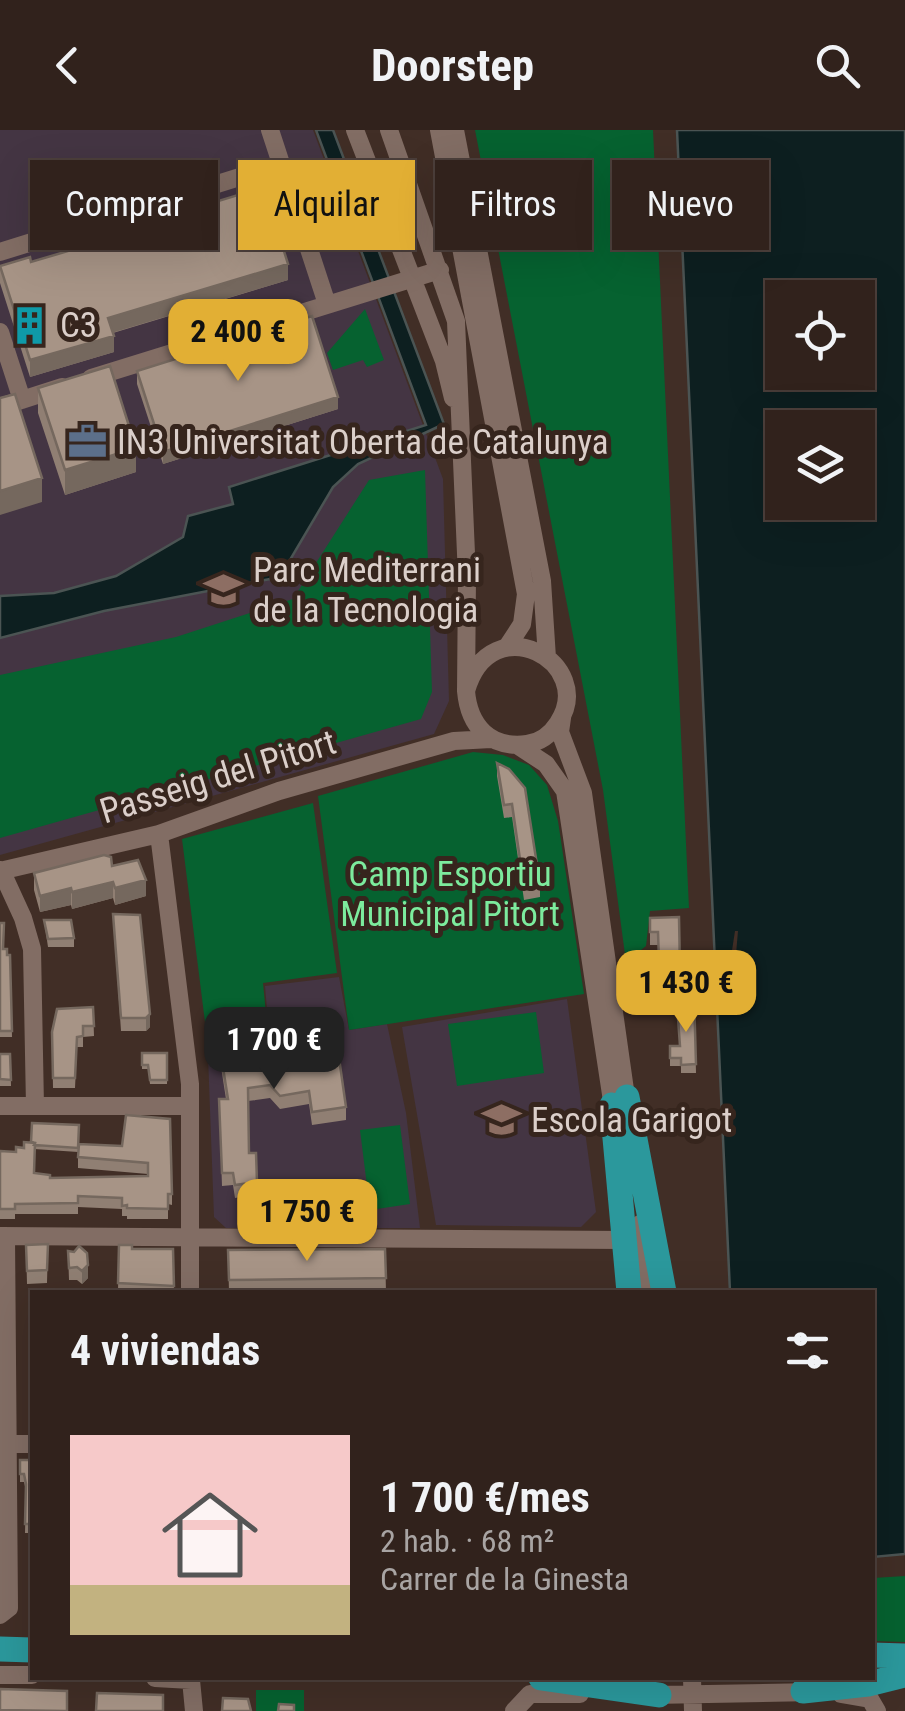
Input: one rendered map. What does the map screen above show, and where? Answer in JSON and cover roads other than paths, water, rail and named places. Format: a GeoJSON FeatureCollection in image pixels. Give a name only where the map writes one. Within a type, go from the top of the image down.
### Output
{"type":"FeatureCollection","features":[{"type":"Feature","properties":{"kind":"highway"},"geometry":{"type":"LineString","coordinates":[[619,1101],[629,1290]]}},
{"type":"Feature","properties":{"kind":"highway"},"geometry":{"type":"LineString","coordinates":[[619,1101],[664,1290]]}},
{"type":"Feature","properties":{"kind":"highway"},"geometry":{"type":"LineString","coordinates":[[2,1620],[30,1632]]}},
{"type":"Feature","properties":{"kind":"highway"},"geometry":{"type":"LineString","coordinates":[[0,1649],[30,1650]]}},
{"type":"Feature","properties":{"kind":"highway"},"geometry":{"type":"LineString","coordinates":[[875,1655],[905,1656]]}},
{"type":"Feature","properties":{"kind":"highway"},"geometry":{"type":"LineString","coordinates":[[875,1673],[905,1675]]}},
{"type":"Feature","properties":{"kind":"highway"},"geometry":{"type":"LineString","coordinates":[[803,1691],[868,1684],[905,1675]]}},
{"type":"Feature","properties":{"kind":"highway"},"geometry":{"type":"LineString","coordinates":[[554,1680],[659,1696]]}},
{"type":"Feature","properties":{"kind":"street"},"geometry":{"type":"LineString","coordinates":[[270,130],[280,160]]}},
{"type":"Feature","properties":{"kind":"street"},"geometry":{"type":"LineString","coordinates":[[355,130],[406,280],[444,361],[459,428]]}},
{"type":"Feature","properties":{"kind":"street"},"geometry":{"type":"LineString","coordinates":[[390,130],[456,321],[468,626],[466,691],[470,714],[474,724],[491,739],[517,745],[546,764],[564,792],[619,1101]]}},
{"type":"Feature","properties":{"kind":"street"},"geometry":{"type":"LineString","coordinates":[[439,130],[526,594],[522,624],[500,650],[478,664],[466,691]]}},
{"type":"Feature","properties":{"kind":"street"},"geometry":{"type":"LineString","coordinates":[[455,130],[542,581],[547,658]]}},
{"type":"Feature","properties":{"kind":"street"},"geometry":{"type":"LineString","coordinates":[[0,252],[238,177]]}},
{"type":"Feature","properties":{"kind":"street"},"geometry":{"type":"LineString","coordinates":[[309,250],[326,304]]}},
{"type":"Feature","properties":{"kind":"street"},"geometry":{"type":"LineString","coordinates":[[0,407],[440,270]]}},
{"type":"Feature","properties":{"kind":"street"},"geometry":{"type":"LineString","coordinates":[[0,332],[22,400]]}},
{"type":"Feature","properties":{"kind":"street"},"geometry":{"type":"LineString","coordinates":[[468,626],[478,647],[533,649],[562,675],[566,700],[560,732],[583,793],[643,1290]]}},
{"type":"Feature","properties":{"kind":"street"},"geometry":{"type":"LineString","coordinates":[[454,741],[464,731],[470,714]]}},
{"type":"Feature","properties":{"kind":"street"},"geometry":{"type":"LineString","coordinates":[[517,745],[544,738],[562,717]]}},
{"type":"Feature","properties":{"kind":"street","name":"Passeig del Pitort"},"geometry":{"type":"LineString","coordinates":[[1,871],[159,834],[279,790],[454,741],[491,739]]}},
{"type":"Feature","properties":{"kind":"street"},"geometry":{"type":"LineString","coordinates":[[159,834],[178,972],[190,1106],[190,1290]]}},
{"type":"Feature","properties":{"kind":"street"},"geometry":{"type":"LineString","coordinates":[[1,871],[24,918],[32,949],[35,1106]]}},
{"type":"Feature","properties":{"kind":"street"},"geometry":{"type":"LineString","coordinates":[[0,1106],[190,1106]]}},
{"type":"Feature","properties":{"kind":"street"},"geometry":{"type":"LineString","coordinates":[[2,1620],[3,1236],[624,1240]]}},
{"type":"Feature","properties":{"kind":"street"},"geometry":{"type":"LineString","coordinates":[[3,1444],[30,1444]]}},
{"type":"Feature","properties":{"kind":"street"},"geometry":{"type":"LineString","coordinates":[[0,1675],[30,1675]]}},
{"type":"Feature","properties":{"kind":"street"},"geometry":{"type":"LineString","coordinates":[[191,1680],[194,1711]]}},
{"type":"Feature","properties":{"kind":"street"},"geometry":{"type":"LineString","coordinates":[[692,1680],[693,1711]]}},
{"type":"Feature","properties":{"kind":"street"},"geometry":{"type":"LineString","coordinates":[[514,1711],[530,1694],[659,1696],[803,1691],[870,1699],[878,1711]]}},
{"type":"Feature","properties":{"kind":"place","name":"C3"},"geometry":{"type":"Point","coordinates":[30,325]}},
{"type":"Feature","properties":{"kind":"place","name":"IN3 Universitat Oberta de Catalunya"},"geometry":{"type":"Point","coordinates":[87,442]}},
{"type":"Feature","properties":{"kind":"place","name":"Parc Mediterrani de la Tecnologia"},"geometry":{"type":"Point","coordinates":[223,590]}},
{"type":"Feature","properties":{"kind":"place","name":"Escola Garigot"},"geometry":{"type":"Point","coordinates":[501,1120]}},
{"type":"Feature","properties":{"kind":"park label","name":"Camp Esportiu Municipal Pitort"},"geometry":{"type":"Point","coordinates":[450,894]}}]}
